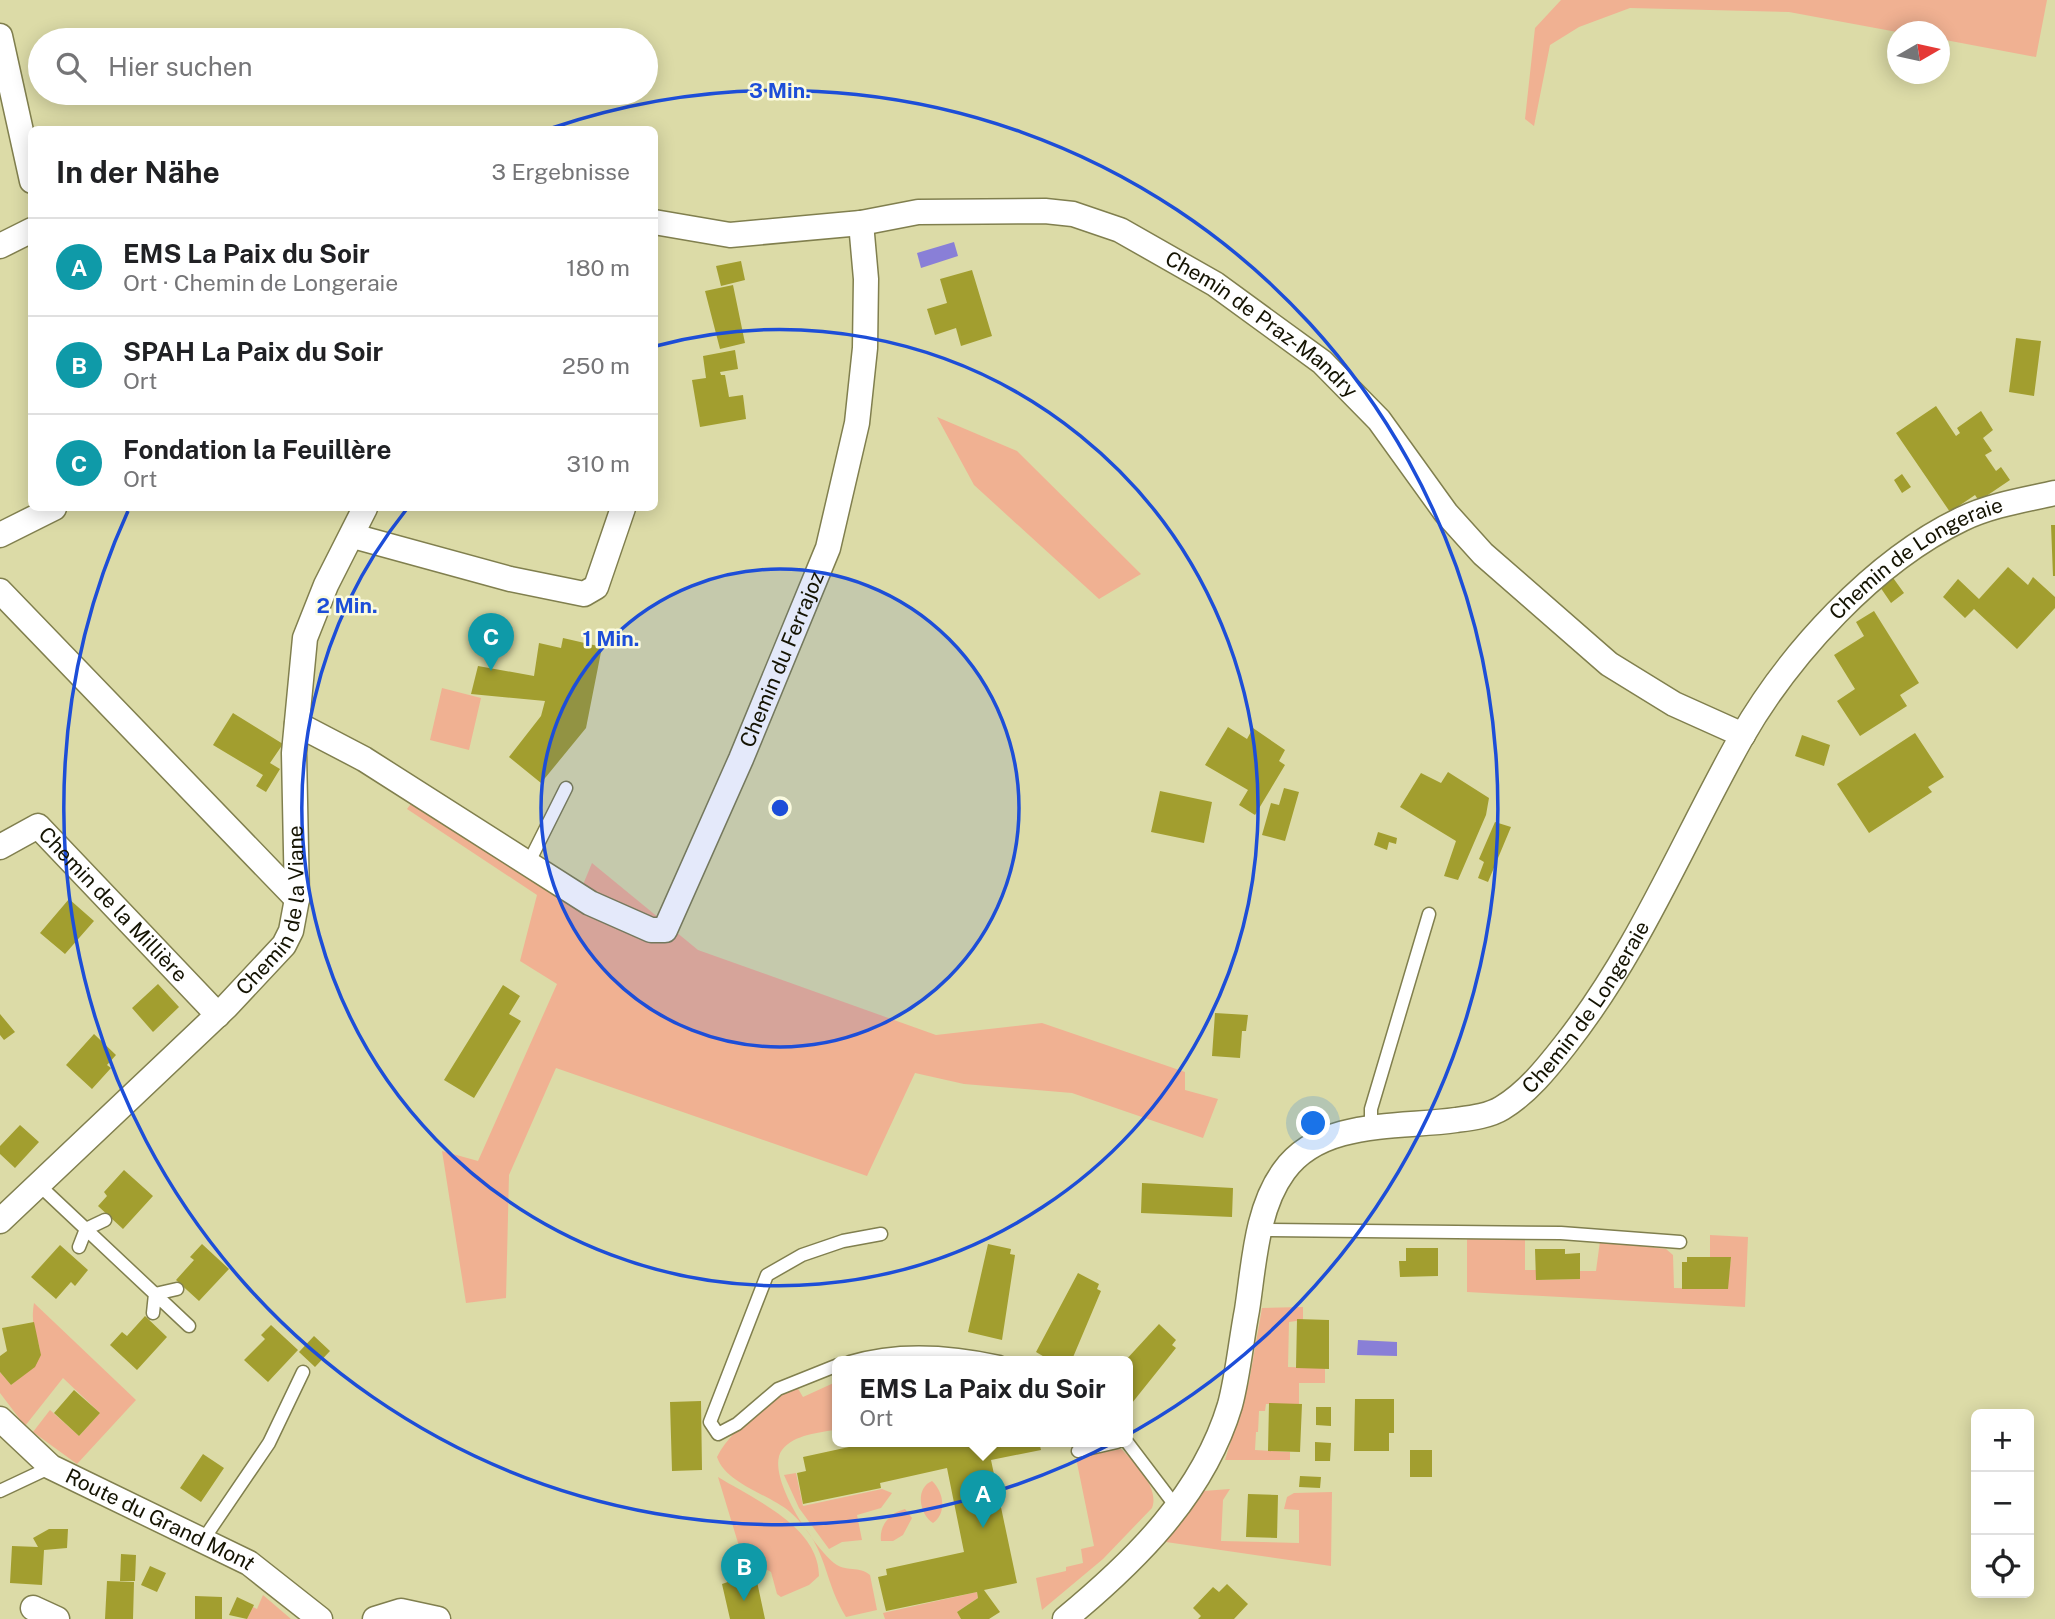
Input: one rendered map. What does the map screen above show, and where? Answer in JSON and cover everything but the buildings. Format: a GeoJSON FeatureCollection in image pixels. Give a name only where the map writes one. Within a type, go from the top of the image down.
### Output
{"type":"FeatureCollection","features":[{"type":"Feature","properties":{"kind":"street"},"geometry":{"type":"LineString","coordinates":[[0,36],[28,163]]}},
{"type":"Feature","properties":{"kind":"street","name":"Chemin de Praz-Mandry"},"geometry":{"type":"LineString","coordinates":[[658,223],[730,235],[861,223],[918,212],[1073,214],[1120,230],[1165,254],[1271,323],[1338,376],[1378,420],[1446,513],[1483,554],[1609,664],[1674,704],[1743,735]]}},
{"type":"Feature","properties":{"kind":"street","name":"Chemin du Ferrajoz"},"geometry":{"type":"LineString","coordinates":[[529,862],[590,903],[624,919],[659,932],[671,923],[828,548],[857,423],[866,279],[861,223]]}},
{"type":"Feature","properties":{"kind":"street"},"geometry":{"type":"LineString","coordinates":[[0,246],[28,232]]}},
{"type":"Feature","properties":{"kind":"street","name":"Chemin de Longeraie"},"geometry":{"type":"LineString","coordinates":[[1065,1619],[1123,1568],[1177,1508],[1208,1463],[1230,1404],[1261,1230],[1270,1196],[1285,1170],[1305,1149],[1334,1135],[1474,1117],[1500,1109],[1531,1085],[1565,1045],[1619,968],[1743,735],[1788,670],[1839,611],[1885,568],[1923,540],[1965,518],[2005,504],[2055,493]]}},
{"type":"Feature","properties":{"kind":"street"},"geometry":{"type":"LineString","coordinates":[[0,535],[48,511]]}},
{"type":"Feature","properties":{"kind":"street","name":"Chemin de la Viane"},"geometry":{"type":"LineString","coordinates":[[0,1221],[218,1015],[284,945],[291,931],[297,899],[294,752],[305,638],[326,585],[364,511]]}},
{"type":"Feature","properties":{"kind":"street"},"geometry":{"type":"LineString","coordinates":[[353,536],[510,579],[584,594],[596,587],[622,511]]}},
{"type":"Feature","properties":{"kind":"street"},"geometry":{"type":"LineString","coordinates":[[0,591],[297,899]]}},
{"type":"Feature","properties":{"kind":"street"},"geometry":{"type":"LineString","coordinates":[[297,724],[363,759],[529,862]]}},
{"type":"Feature","properties":{"kind":"street","name":"Chemin de la Millière"},"geometry":{"type":"LineString","coordinates":[[0,848],[38,826],[218,1015]]}},
{"type":"Feature","properties":{"kind":"street","name":"Route du Grand Mont"},"geometry":{"type":"LineString","coordinates":[[0,1419],[51,1467],[249,1563],[320,1619]]}},
{"type":"Feature","properties":{"kind":"street"},"geometry":{"type":"LineString","coordinates":[[33,1608],[57,1619]]}},
{"type":"Feature","properties":{"kind":"street"},"geometry":{"type":"LineString","coordinates":[[375,1619],[401,1611],[438,1619]]}},
{"type":"Feature","properties":{"kind":"lane"},"geometry":{"type":"LineString","coordinates":[[529,862],[566,788]]}},
{"type":"Feature","properties":{"kind":"lane"},"geometry":{"type":"LineString","coordinates":[[1371,1129],[1371,1109],[1429,914]]}},
{"type":"Feature","properties":{"kind":"lane"},"geometry":{"type":"LineString","coordinates":[[39,1185],[189,1326]]}},
{"type":"Feature","properties":{"kind":"lane"},"geometry":{"type":"LineString","coordinates":[[79,1247],[86,1229],[105,1220]]}},
{"type":"Feature","properties":{"kind":"lane"},"geometry":{"type":"LineString","coordinates":[[1261,1230],[1561,1233],[1680,1242]]}},
{"type":"Feature","properties":{"kind":"lane"},"geometry":{"type":"LineString","coordinates":[[832,1367],[778,1389],[737,1424],[718,1434],[709,1422],[727,1384],[767,1275],[778,1266],[802,1255],[843,1241],[881,1234]]}},
{"type":"Feature","properties":{"kind":"lane"},"geometry":{"type":"LineString","coordinates":[[155,1294],[177,1289]]}},
{"type":"Feature","properties":{"kind":"lane"},"geometry":{"type":"LineString","coordinates":[[153,1313],[155,1294]]}},
{"type":"Feature","properties":{"kind":"lane"},"geometry":{"type":"LineString","coordinates":[[869,1356],[937,1350],[968,1356]]}},
{"type":"Feature","properties":{"kind":"lane"},"geometry":{"type":"LineString","coordinates":[[203,1540],[269,1443],[303,1372]]}},
{"type":"Feature","properties":{"kind":"lane"},"geometry":{"type":"LineString","coordinates":[[1077,1451],[1095,1447]]}},
{"type":"Feature","properties":{"kind":"lane"},"geometry":{"type":"LineString","coordinates":[[1131,1447],[1177,1508]]}},
{"type":"Feature","properties":{"kind":"lane"},"geometry":{"type":"LineString","coordinates":[[0,1491],[51,1467]]}},
{"type":"Feature","properties":{"kind":"shaded area"},"geometry":{"type":"Polygon","coordinates":[[[1561,0],[2047,0],[2036,57],[1950,41],[1950,21],[1887,21],[1887,30],[1789,12],[1630,8],[1579,27],[1550,45],[1534,126],[1525,119],[1535,28],[1561,0]]]}},
{"type":"Feature","properties":{"kind":"shaded area"},"geometry":{"type":"Polygon","coordinates":[[[954,242],[958,256],[921,268],[917,253],[954,242]]]}},
{"type":"Feature","properties":{"kind":"shaded area"},"geometry":{"type":"Polygon","coordinates":[[[937,417],[1017,451],[1141,574],[1099,599],[974,485],[937,417]]]}},
{"type":"Feature","properties":{"kind":"shaded area"},"geometry":{"type":"Polygon","coordinates":[[[442,688],[481,698],[469,750],[430,740],[442,688]]]}},
{"type":"Feature","properties":{"kind":"shaded area"},"geometry":{"type":"Polygon","coordinates":[[[423,788],[582,887],[592,863],[698,950],[936,1035],[1042,1023],[1185,1072],[1185,1090],[1218,1099],[1203,1138],[1072,1093],[964,1084],[915,1073],[867,1176],[556,1068],[509,1175],[506,1298],[466,1303],[442,1151],[478,1161],[557,984],[520,961],[537,895],[407,809],[423,788]]]}},
{"type":"Feature","properties":{"kind":"shaded area"},"geometry":{"type":"Polygon","coordinates":[[[1710,1235],[1748,1237],[1745,1307],[1467,1292],[1467,1236],[1525,1237],[1525,1270],[1536,1270],[1536,1280],[1580,1279],[1580,1271],[1596,1271],[1600,1241],[1666,1249],[1673,1255],[1674,1288],[1727,1289],[1731,1258],[1710,1257],[1710,1235]]]}},
{"type":"Feature","properties":{"kind":"shaded area"},"geometry":{"type":"Polygon","coordinates":[[[34,1303],[136,1400],[77,1464],[33,1432],[50,1410],[79,1436],[100,1413],[63,1378],[25,1426],[0,1393],[0,1372],[11,1385],[36,1362],[39,1347],[34,1330],[34,1303]]]}},
{"type":"Feature","properties":{"kind":"shaded area"},"geometry":{"type":"Polygon","coordinates":[[[1303,1307],[1303,1320],[1289,1322],[1288,1367],[1325,1368],[1325,1383],[1299,1383],[1299,1404],[1266,1404],[1265,1411],[1259,1411],[1256,1432],[1255,1450],[1290,1452],[1290,1460],[1225,1460],[1249,1382],[1262,1308],[1303,1307]]]}},
{"type":"Feature","properties":{"kind":"shaded area"},"geometry":{"type":"Polygon","coordinates":[[[1358,1340],[1397,1342],[1397,1356],[1357,1355],[1358,1340]]]}},
{"type":"Feature","properties":{"kind":"shaded area"},"geometry":{"type":"Polygon","coordinates":[[[832,1384],[832,1430],[793,1441],[782,1450],[778,1461],[785,1492],[803,1525],[790,1512],[739,1482],[729,1474],[717,1457],[741,1426],[775,1399],[797,1387],[803,1397],[832,1384]]]}},
{"type":"Feature","properties":{"kind":"shaded area"},"geometry":{"type":"Polygon","coordinates":[[[1121,1449],[1139,1468],[1149,1484],[1152,1508],[1103,1559],[1042,1610],[1036,1578],[1066,1571],[1066,1567],[1083,1563],[1081,1549],[1094,1546],[1076,1458],[1121,1449]]]}},
{"type":"Feature","properties":{"kind":"shaded area"},"geometry":{"type":"Polygon","coordinates":[[[796,1473],[803,1506],[882,1489],[892,1493],[881,1508],[857,1515],[862,1540],[842,1542],[829,1549],[799,1508],[784,1475],[796,1473]]]}},
{"type":"Feature","properties":{"kind":"shaded area"},"geometry":{"type":"Polygon","coordinates":[[[718,1477],[766,1505],[797,1529],[816,1559],[819,1576],[809,1585],[781,1597],[777,1594],[771,1572],[742,1556],[718,1477]]]}},
{"type":"Feature","properties":{"kind":"shaded area"},"geometry":{"type":"Polygon","coordinates":[[[932,1481],[942,1502],[940,1514],[933,1523],[925,1514],[921,1501],[923,1489],[932,1481]]]}},
{"type":"Feature","properties":{"kind":"shaded area"},"geometry":{"type":"Polygon","coordinates":[[[1230,1489],[1223,1500],[1221,1541],[1299,1543],[1299,1510],[1284,1509],[1287,1497],[1294,1493],[1332,1492],[1331,1566],[1166,1542],[1203,1491],[1230,1489]]]}},
{"type":"Feature","properties":{"kind":"shaded area"},"geometry":{"type":"Polygon","coordinates":[[[905,1509],[912,1518],[903,1535],[893,1541],[881,1541],[887,1520],[905,1509]]]}},
{"type":"Feature","properties":{"kind":"shaded area"},"geometry":{"type":"Polygon","coordinates":[[[811,1536],[825,1555],[838,1566],[870,1575],[877,1610],[846,1617],[838,1603],[819,1550],[811,1536]]]}},
{"type":"Feature","properties":{"kind":"shaded area"},"geometry":{"type":"Polygon","coordinates":[[[977,1592],[978,1598],[957,1612],[961,1619],[885,1619],[883,1613],[977,1592]]]}},
{"type":"Feature","properties":{"kind":"shaded area"},"geometry":{"type":"Polygon","coordinates":[[[263,1595],[291,1619],[247,1619],[253,1607],[257,1609],[263,1595]]]}},
{"type":"Feature","properties":{"kind":"place","name":"Fondation la Feuillère"},"geometry":{"type":"Point","coordinates":[491,671]}},
{"type":"Feature","properties":{"kind":"place","name":"EMS La Paix du Soir"},"geometry":{"type":"Point","coordinates":[983,1528]}},
{"type":"Feature","properties":{"kind":"place","name":"SPAH La Paix du Soir"},"geometry":{"type":"Point","coordinates":[744,1601]}}]}
